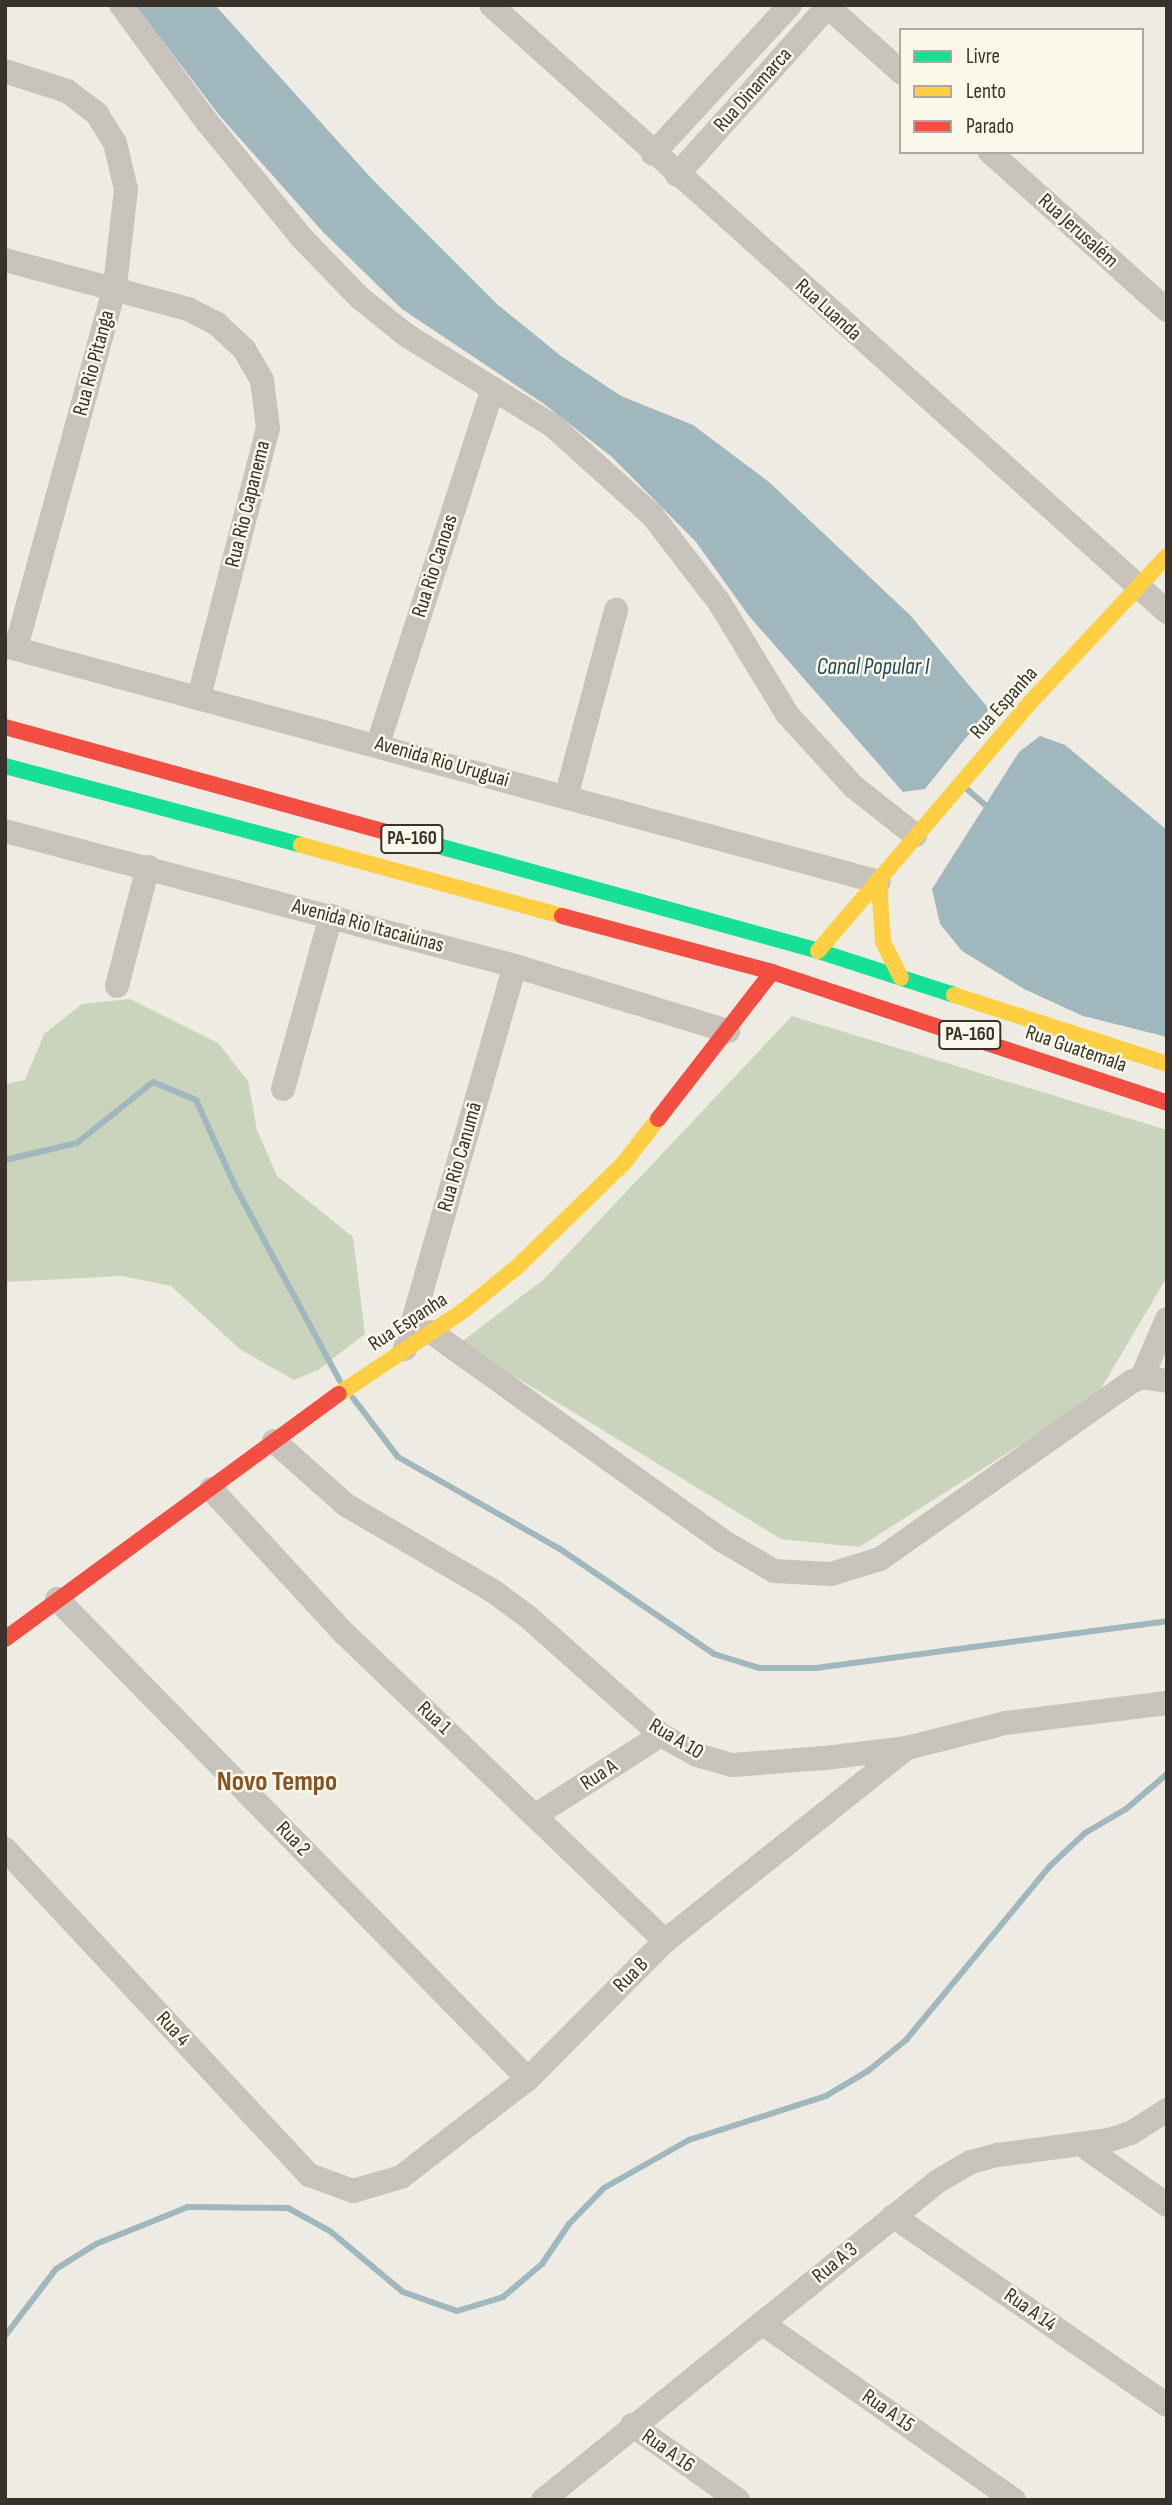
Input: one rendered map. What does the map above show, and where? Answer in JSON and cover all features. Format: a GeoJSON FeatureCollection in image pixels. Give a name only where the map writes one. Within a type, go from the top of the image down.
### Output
{"type":"FeatureCollection","features":[{"type":"Feature","properties":{"kind":"main road","name":"Rua Espanha"},"geometry":{"type":"LineString","coordinates":[[818,951],[879,882],[915,835],[1167,556]]}},
{"type":"Feature","properties":{"kind":"main road","name":"PA-160"},"geometry":{"type":"LineString","coordinates":[[5,727],[818,951]]}},
{"type":"Feature","properties":{"kind":"main road","name":"PA-160"},"geometry":{"type":"LineString","coordinates":[[5,766],[772,972]]}},
{"type":"Feature","properties":{"kind":"main road"},"geometry":{"type":"LineString","coordinates":[[879,882],[883,942],[901,978]]}},
{"type":"Feature","properties":{"kind":"main road","name":"Rua Guatemala"},"geometry":{"type":"LineString","coordinates":[[818,951],[1167,1064]]}},
{"type":"Feature","properties":{"kind":"main road","name":"Rua Espanha"},"geometry":{"type":"LineString","coordinates":[[5,1639],[321,1406],[431,1332],[517,1267],[579,1211],[623,1164],[772,972]]}},
{"type":"Feature","properties":{"kind":"main road","name":"Rua Guatemala"},"geometry":{"type":"LineString","coordinates":[[772,972],[1065,1066],[1167,1103]]}},
{"type":"Feature","properties":{"kind":"main road"},"geometry":{"type":"LineString","coordinates":[[1065,1066],[1076,1035]]}},
{"type":"Feature","properties":{"kind":"street"},"geometry":{"type":"LineString","coordinates":[[121,5],[207,122],[301,237],[360,298],[406,335],[553,425],[652,515],[719,602],[787,714],[854,787],[915,835]]}},
{"type":"Feature","properties":{"kind":"street","name":"Rua Luanda"},"geometry":{"type":"LineString","coordinates":[[491,5],[677,175],[1167,612]]}},
{"type":"Feature","properties":{"kind":"street","name":"Rua Dinamarca"},"geometry":{"type":"LineString","coordinates":[[653,153],[790,5]]}},
{"type":"Feature","properties":{"kind":"street"},"geometry":{"type":"LineString","coordinates":[[827,6],[899,70]]}},
{"type":"Feature","properties":{"kind":"street","name":"Rua Dinamarca"},"geometry":{"type":"LineString","coordinates":[[677,175],[827,6]]}},
{"type":"Feature","properties":{"kind":"street","name":"Rua Rio Pitanga"},"geometry":{"type":"LineString","coordinates":[[5,71],[67,91],[97,114],[115,143],[125,189],[115,286],[10,647]]}},
{"type":"Feature","properties":{"kind":"street","name":"Rua Jerusalém"},"geometry":{"type":"LineString","coordinates":[[992,154],[1167,310]]}},
{"type":"Feature","properties":{"kind":"street","name":"Rua Rio Capanema"},"geometry":{"type":"LineString","coordinates":[[5,260],[115,286],[188,309],[217,324],[244,349],[262,380],[268,428],[199,697]]}},
{"type":"Feature","properties":{"kind":"street","name":"Rua Rio Canoas"},"geometry":{"type":"LineString","coordinates":[[378,744],[493,388]]}},
{"type":"Feature","properties":{"kind":"street"},"geometry":{"type":"LineString","coordinates":[[566,797],[616,610]]}},
{"type":"Feature","properties":{"kind":"street","name":"Avenida Rio Uruguai"},"geometry":{"type":"LineString","coordinates":[[10,647],[378,744],[879,882]]}},
{"type":"Feature","properties":{"kind":"street","name":"Avenida Rio Itacaiúnas"},"geometry":{"type":"LineString","coordinates":[[5,831],[515,966],[727,1031]]}},
{"type":"Feature","properties":{"kind":"street"},"geometry":{"type":"LineString","coordinates":[[117,986],[148,867]]}},
{"type":"Feature","properties":{"kind":"street"},"geometry":{"type":"LineString","coordinates":[[283,1089],[331,916]]}},
{"type":"Feature","properties":{"kind":"street","name":"Rua Rio Canumã"},"geometry":{"type":"LineString","coordinates":[[405,1349],[515,966]]}},
{"type":"Feature","properties":{"kind":"street"},"geometry":{"type":"LineString","coordinates":[[431,1332],[722,1540],[774,1572],[831,1574],[880,1559],[1155,1379],[1167,1319]]}},
{"type":"Feature","properties":{"kind":"street","name":"Rua A 10"},"geometry":{"type":"LineString","coordinates":[[274,1441],[346,1505],[493,1591],[527,1616],[661,1735],[697,1755],[732,1765],[907,1748],[1006,1723],[1167,1703]]}},
{"type":"Feature","properties":{"kind":"street","name":"Rua 1"},"geometry":{"type":"LineString","coordinates":[[211,1489],[345,1634],[665,1941]]}},
{"type":"Feature","properties":{"kind":"street","name":"Rua 2"},"geometry":{"type":"LineString","coordinates":[[57,1599],[528,2079]]}},
{"type":"Feature","properties":{"kind":"street","name":"Rua A"},"geometry":{"type":"LineString","coordinates":[[536,1815],[661,1735]]}},
{"type":"Feature","properties":{"kind":"street","name":"Rua B"},"geometry":{"type":"LineString","coordinates":[[354,2191],[401,2177],[528,2079],[665,1941],[907,1748]]}},
{"type":"Feature","properties":{"kind":"street","name":"Rua 4"},"geometry":{"type":"LineString","coordinates":[[5,1849],[309,2175],[354,2191]]}},
{"type":"Feature","properties":{"kind":"street","name":"Rua A 3"},"geometry":{"type":"LineString","coordinates":[[543,2500],[893,2216],[971,2162],[1082,2145],[1131,2133],[1167,2109]]}},
{"type":"Feature","properties":{"kind":"street"},"geometry":{"type":"LineString","coordinates":[[1082,2145],[1167,2205]]}},
{"type":"Feature","properties":{"kind":"street","name":"Rua A 14"},"geometry":{"type":"LineString","coordinates":[[893,2216],[1167,2405]]}},
{"type":"Feature","properties":{"kind":"street","name":"Rua A 15"},"geometry":{"type":"LineString","coordinates":[[762,2323],[1014,2500]]}},
{"type":"Feature","properties":{"kind":"street","name":"Rua A 16"},"geometry":{"type":"LineString","coordinates":[[632,2426],[738,2500]]}},
{"type":"Feature","properties":{"kind":"green space"},"geometry":{"type":"Polygon","coordinates":[[[130,999],[218,1043],[248,1081],[257,1130],[277,1176],[353,1237],[365,1334],[318,1370],[294,1380],[241,1350],[171,1286],[122,1276],[5,1282],[5,1084],[25,1080],[44,1034],[82,1004],[130,999]]]}},
{"type":"Feature","properties":{"kind":"green space"},"geometry":{"type":"Polygon","coordinates":[[[792,1016],[1167,1130],[1167,1277],[1096,1397],[859,1547],[781,1539],[460,1343],[543,1280],[792,1016]]]}},
{"type":"Feature","properties":{"kind":"water","name":"Canal Popular I"},"geometry":{"type":"Polygon","coordinates":[[[135,5],[215,5],[371,178],[498,305],[561,356],[621,396],[693,425],[769,482],[910,615],[989,709],[925,789],[903,792],[749,616],[696,542],[612,457],[544,404],[402,309],[323,232],[219,115],[135,5]]]}},
{"type":"Feature","properties":{"kind":"water"},"geometry":{"type":"Polygon","coordinates":[[[1040,736],[1065,745],[1167,830],[1167,1037],[1083,1016],[1024,989],[962,951],[940,924],[932,889],[1019,752],[1040,736]]]}},
{"type":"Feature","properties":{"kind":"waterway"},"geometry":{"type":"LineString","coordinates":[[968,790],[991,810]]}},
{"type":"Feature","properties":{"kind":"waterway"},"geometry":{"type":"LineString","coordinates":[[5,1160],[77,1143],[153,1082],[196,1100],[236,1188],[340,1381]]}},
{"type":"Feature","properties":{"kind":"waterway"},"geometry":{"type":"LineString","coordinates":[[353,1398],[398,1457],[560,1549],[714,1654],[759,1668],[816,1668],[1167,1621]]}},
{"type":"Feature","properties":{"kind":"waterway"},"geometry":{"type":"LineString","coordinates":[[5,2336],[56,2269],[96,2244],[188,2207],[288,2208],[330,2231],[403,2292],[457,2311],[503,2297],[542,2264],[569,2224],[604,2188],[689,2140],[826,2096],[868,2071],[906,2040],[1050,1866],[1085,1833],[1126,1809],[1167,1774]]}},
{"type":"Feature","properties":{"kind":"traffic: fast"},"geometry":{"type":"LineString","coordinates":[[5,766],[301,845]]}},
{"type":"Feature","properties":{"kind":"traffic: fast"},"geometry":{"type":"LineString","coordinates":[[420,841],[818,951],[954,995]]}},
{"type":"Feature","properties":{"kind":"traffic: slow"},"geometry":{"type":"LineString","coordinates":[[818,951],[1027,706],[1167,556]]}},
{"type":"Feature","properties":{"kind":"traffic: slow"},"geometry":{"type":"LineString","coordinates":[[301,845],[562,916]]}},
{"type":"Feature","properties":{"kind":"traffic: slow"},"geometry":{"type":"LineString","coordinates":[[879,882],[883,942],[901,978]]}},
{"type":"Feature","properties":{"kind":"traffic: slow"},"geometry":{"type":"LineString","coordinates":[[954,995],[1167,1064]]}},
{"type":"Feature","properties":{"kind":"traffic: slow"},"geometry":{"type":"LineString","coordinates":[[339,1394],[463,1311],[517,1267],[623,1164],[658,1119]]}},
{"type":"Feature","properties":{"kind":"traffic: jam"},"geometry":{"type":"LineString","coordinates":[[5,727],[420,841]]}},
{"type":"Feature","properties":{"kind":"traffic: jam"},"geometry":{"type":"LineString","coordinates":[[562,916],[772,972],[1167,1103]]}},
{"type":"Feature","properties":{"kind":"traffic: jam"},"geometry":{"type":"LineString","coordinates":[[658,1119],[772,972]]}},
{"type":"Feature","properties":{"kind":"traffic: jam"},"geometry":{"type":"LineString","coordinates":[[5,1639],[339,1394]]}},
{"type":"Feature","properties":{"kind":"district","name":"Novo Tempo"},"geometry":{"type":"Point","coordinates":[277,1782]}}]}
